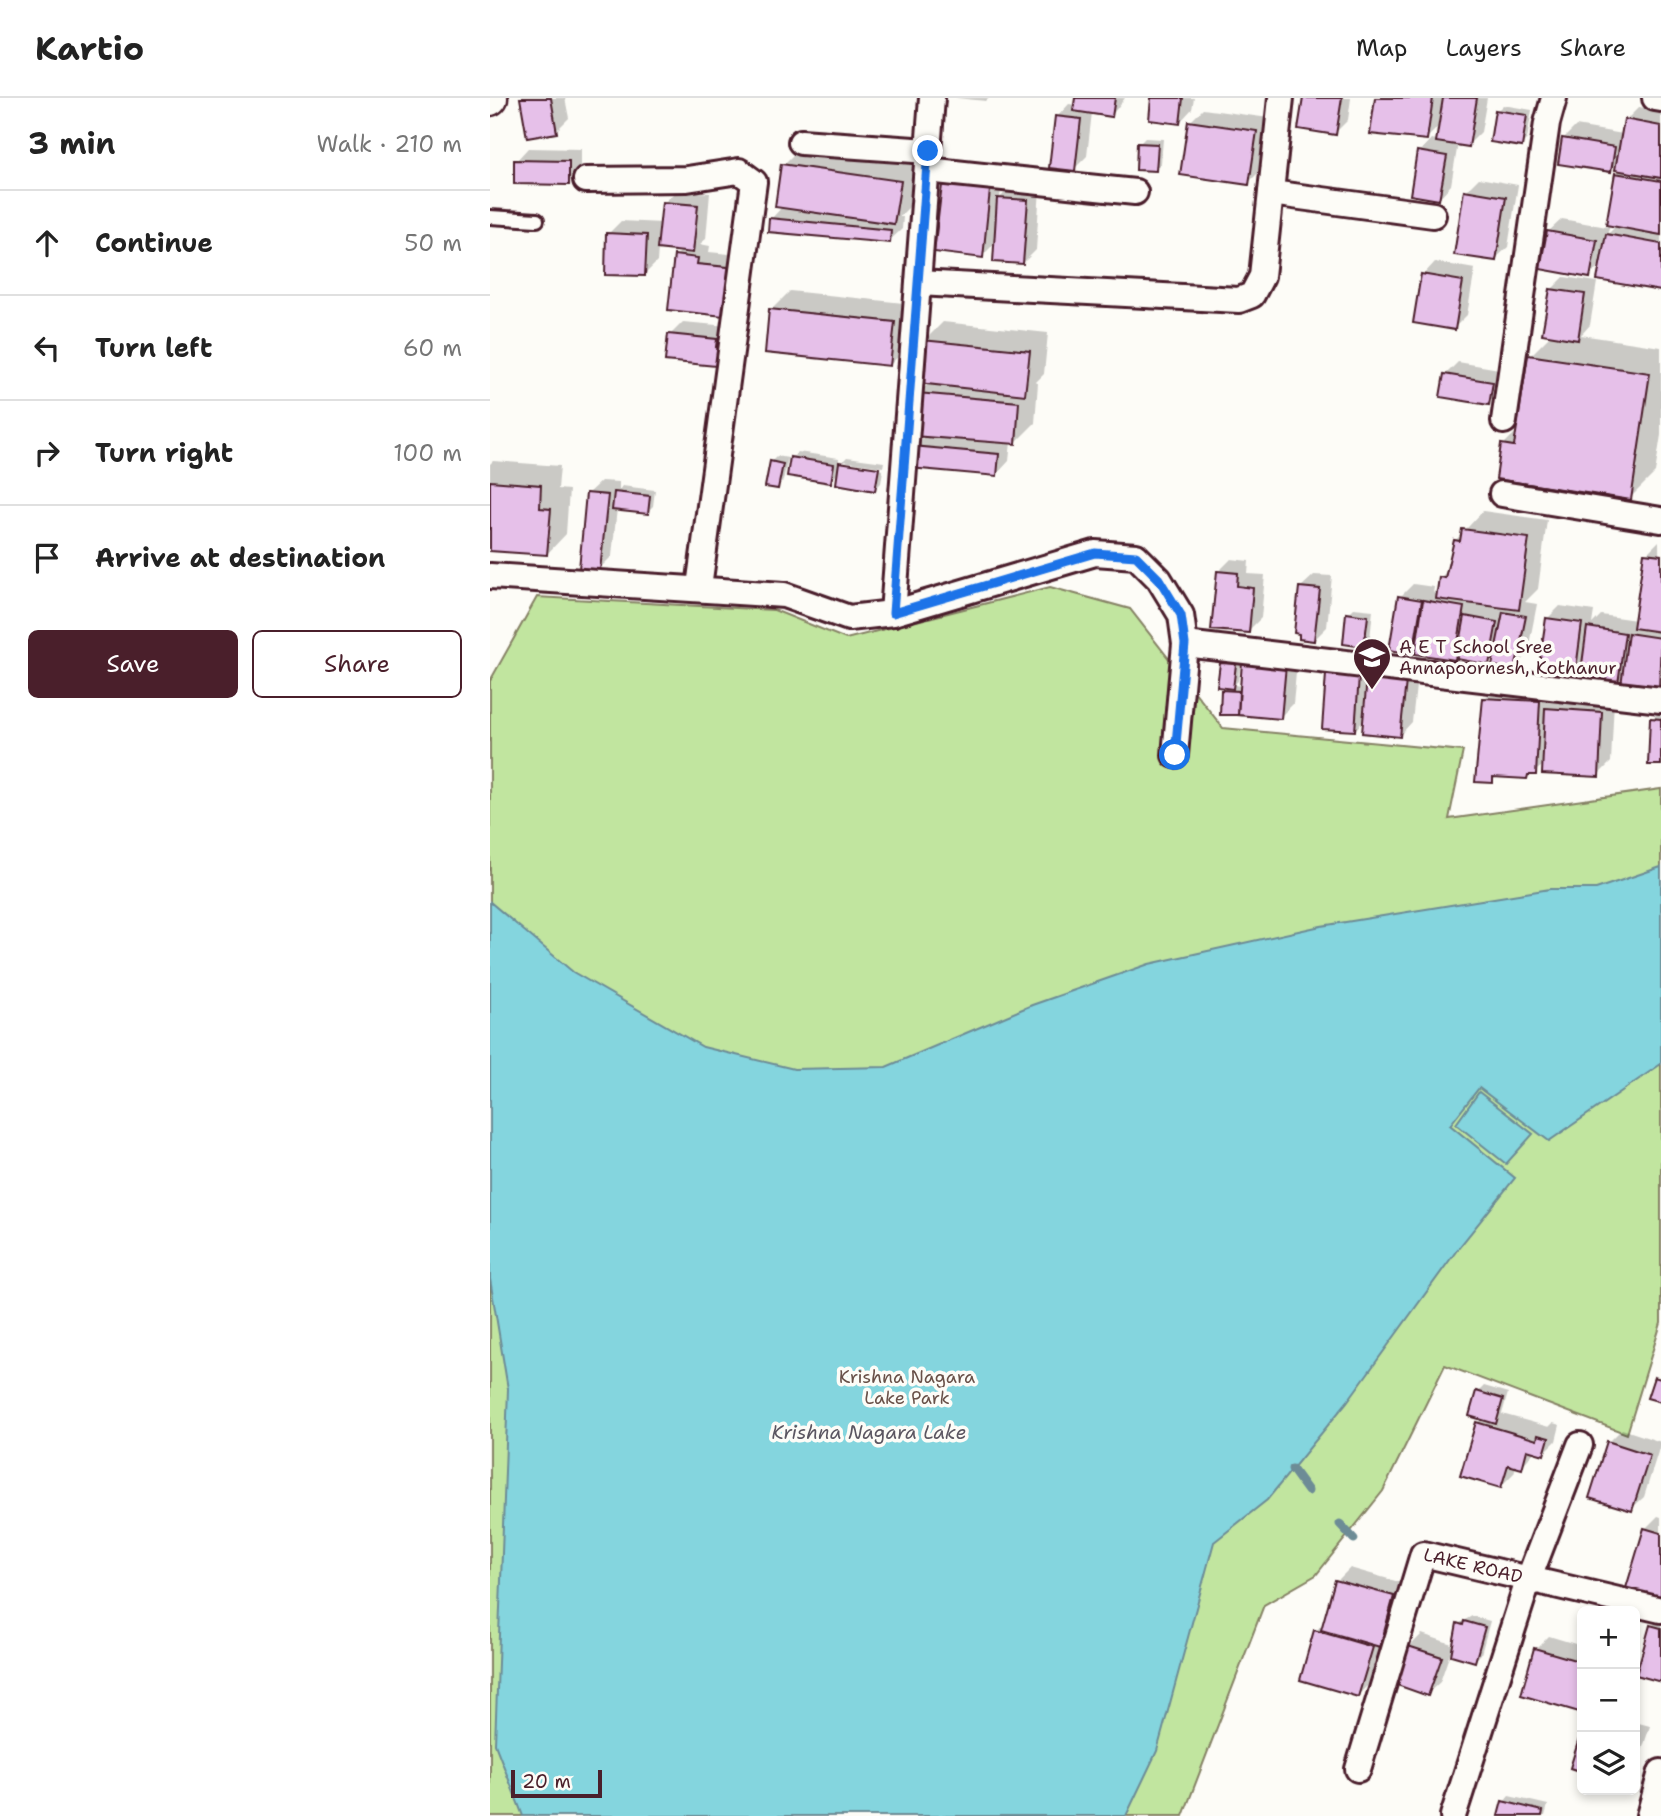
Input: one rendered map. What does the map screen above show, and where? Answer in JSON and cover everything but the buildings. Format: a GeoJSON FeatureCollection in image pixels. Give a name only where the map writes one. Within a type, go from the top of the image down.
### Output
{"type":"FeatureCollection","features":[{"type":"Feature","properties":{"kind":"street"},"geometry":{"type":"LineString","coordinates":[[893,613],[932,98]]}},
{"type":"Feature","properties":{"kind":"street"},"geometry":{"type":"LineString","coordinates":[[918,284],[1239,300],[1252,295],[1262,276],[1282,98]]}},
{"type":"Feature","properties":{"kind":"street"},"geometry":{"type":"LineString","coordinates":[[1504,421],[1547,122],[1555,98]]}},
{"type":"Feature","properties":{"kind":"street"},"geometry":{"type":"LineString","coordinates":[[1655,98],[1661,99]]}},
{"type":"Feature","properties":{"kind":"street"},"geometry":{"type":"LineString","coordinates":[[801,142],[1135,192]]}},
{"type":"Feature","properties":{"kind":"street"},"geometry":{"type":"LineString","coordinates":[[586,180],[687,179],[739,171],[754,182],[699,587]]}},
{"type":"Feature","properties":{"kind":"street"},"geometry":{"type":"LineString","coordinates":[[1271,193],[1433,215]]}},
{"type":"Feature","properties":{"kind":"street"},"geometry":{"type":"LineString","coordinates":[[1502,494],[1661,520]]}},
{"type":"Feature","properties":{"kind":"street"},"geometry":{"type":"LineString","coordinates":[[490,576],[699,587],[784,595],[849,618],[893,613],[1095,553],[1136,556],[1159,579],[1181,615],[1185,644],[1175,755]]}},
{"type":"Feature","properties":{"kind":"street"},"geometry":{"type":"LineString","coordinates":[[1185,644],[1661,700]]}},
{"type":"Feature","properties":{"kind":"street"},"geometry":{"type":"LineString","coordinates":[[1453,1816],[1529,1578],[1580,1445]]}},
{"type":"Feature","properties":{"kind":"street","name":"LAKE ROAD"},"geometry":{"type":"LineString","coordinates":[[1358,1769],[1423,1554],[1661,1610]]}},
{"type":"Feature","properties":{"kind":"street"},"geometry":{"type":"LineString","coordinates":[[1649,1816],[1661,1772]]}},
{"type":"Feature","properties":{"kind":"lane"},"geometry":{"type":"LineString","coordinates":[[490,217],[537,220]]}},
{"type":"Feature","properties":{"kind":"green space","name":"Krishna Nagara Lake"},"geometry":{"type":"Polygon","coordinates":[[[1050,587],[1130,609],[1223,728],[1463,751],[1449,819],[1661,789],[1661,1323],[1627,1434],[1445,1365],[1383,1491],[1316,1575],[1264,1605],[1183,1816],[490,1816],[490,681],[537,597],[774,610],[846,639],[1050,587]]]}},
{"type":"Feature","properties":{"kind":"water","name":"Krishna Nagara Lake"},"geometry":{"type":"Polygon","coordinates":[[[1661,867],[1661,1064],[1549,1141],[1479,1088],[1450,1125],[1515,1178],[1457,1250],[1347,1402],[1267,1500],[1214,1542],[1157,1751],[1126,1816],[523,1816],[495,1744],[508,1389],[490,1279],[490,902],[573,972],[703,1047],[794,1069],[886,1067],[1032,1005],[1149,964],[1321,926],[1550,889],[1596,889],[1661,867]]]}},
{"type":"Feature","properties":{"kind":"water"},"geometry":{"type":"Polygon","coordinates":[[[1479,1092],[1533,1134],[1506,1164],[1456,1124],[1479,1092]]]}},
{"type":"Feature","properties":{"kind":"waterway"},"geometry":{"type":"LineString","coordinates":[[1292,1469],[1308,1491]]}},
{"type":"Feature","properties":{"kind":"waterway"},"geometry":{"type":"LineString","coordinates":[[1340,1524],[1354,1539]]}},
{"type":"Feature","properties":{"kind":"place","name":"A E T School Sree Annapoornesh, Kothanur"},"geometry":{"type":"Point","coordinates":[1372,691]}},
{"type":"Feature","properties":{"kind":"route"},"geometry":{"type":"LineString","coordinates":[[928,151],[893,613],[1095,553],[1136,556],[1159,579],[1181,615],[1185,644],[1175,755]]}},
{"type":"Feature","properties":{"kind":"park label","name":"Krishna Nagara Lake Park"},"geometry":{"type":"Point","coordinates":[907,1387]}}]}
